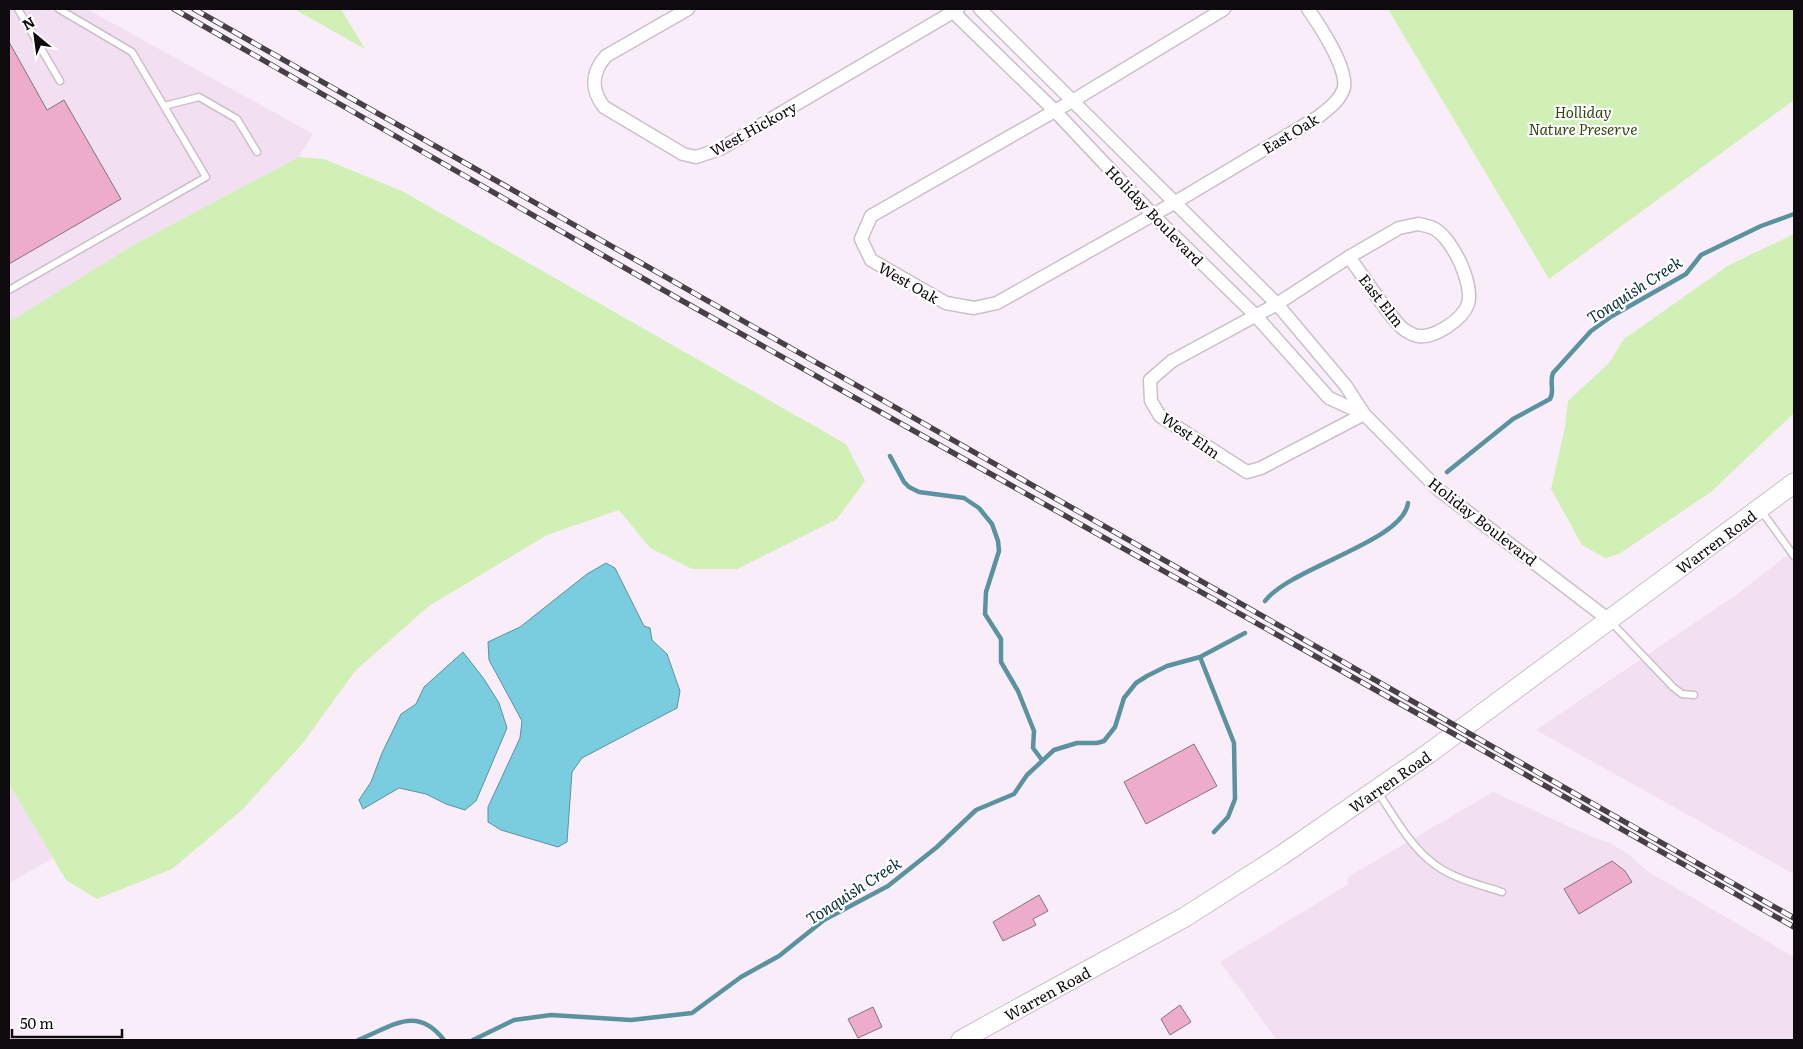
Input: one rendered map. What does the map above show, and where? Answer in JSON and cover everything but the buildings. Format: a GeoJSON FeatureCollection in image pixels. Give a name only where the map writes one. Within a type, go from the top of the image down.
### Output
{"type":"FeatureCollection","features":[{"type":"Feature","properties":{"kind":"main road","name":"Warren Road"},"geometry":{"type":"LineString","coordinates":[[961,1040],[1211,902],[1376,790],[1794,482]]}},
{"type":"Feature","properties":{"kind":"street","name":"West Hickory"},"geometry":{"type":"LineString","coordinates":[[688,9],[606,56],[598,65],[594,85],[598,100],[604,106],[683,154],[696,156],[720,149],[954,10]]}},
{"type":"Feature","properties":{"kind":"street","name":"Holiday Boulevard"},"geometry":{"type":"LineString","coordinates":[[980,9],[1074,100],[1174,203],[1277,304],[1346,386],[1364,414],[1439,490],[1609,620]]}},
{"type":"Feature","properties":{"kind":"street"},"geometry":{"type":"LineString","coordinates":[[1055,111],[1224,9]]}},
{"type":"Feature","properties":{"kind":"street","name":"East Oak"},"geometry":{"type":"LineString","coordinates":[[1153,214],[1318,117],[1335,102],[1344,88],[1343,74],[1323,30],[1308,9]]}},
{"type":"Feature","properties":{"kind":"street","name":"Holiday Boulevard"},"geometry":{"type":"LineString","coordinates":[[954,10],[1055,111],[1153,214],[1256,315],[1329,398],[1364,414]]}},
{"type":"Feature","properties":{"kind":"street","name":"West Oak"},"geometry":{"type":"LineString","coordinates":[[1055,111],[871,216],[861,239],[871,260],[946,303],[974,308],[997,303],[1153,214]]}},
{"type":"Feature","properties":{"kind":"street","name":"East Elm"},"geometry":{"type":"LineString","coordinates":[[1256,315],[1277,304],[1350,257],[1399,228],[1418,224],[1434,228],[1447,242],[1465,271],[1469,293],[1468,305],[1457,320],[1440,331],[1419,336],[1403,329],[1350,257]]}},
{"type":"Feature","properties":{"kind":"street","name":"West Elm"},"geometry":{"type":"LineString","coordinates":[[1256,315],[1172,361],[1150,380],[1151,401],[1160,416],[1247,472],[1261,468],[1364,414]]}},
{"type":"Feature","properties":{"kind":"lane"},"geometry":{"type":"LineString","coordinates":[[18,9],[60,81]]}},
{"type":"Feature","properties":{"kind":"lane"},"geometry":{"type":"LineString","coordinates":[[9,290],[206,177],[132,52],[59,9]]}},
{"type":"Feature","properties":{"kind":"lane"},"geometry":{"type":"LineString","coordinates":[[164,106],[199,97],[237,119],[257,152]]}},
{"type":"Feature","properties":{"kind":"lane"},"geometry":{"type":"LineString","coordinates":[[1760,508],[1794,556]]}},
{"type":"Feature","properties":{"kind":"lane"},"geometry":{"type":"LineString","coordinates":[[1609,620],[1682,694],[1694,695]]}},
{"type":"Feature","properties":{"kind":"lane"},"geometry":{"type":"LineString","coordinates":[[1376,790],[1412,842],[1428,860],[1453,875],[1502,892]]}},
{"type":"Feature","properties":{"kind":"shaded area"},"geometry":{"type":"Polygon","coordinates":[[[9,9],[87,9],[313,134],[299,157],[135,244],[9,322],[9,9]]]}},
{"type":"Feature","properties":{"kind":"shaded area"},"geometry":{"type":"Polygon","coordinates":[[[1794,550],[1794,874],[1536,730],[1736,595],[1794,550]]]}},
{"type":"Feature","properties":{"kind":"shaded area"},"geometry":{"type":"Polygon","coordinates":[[[9,784],[53,858],[9,883],[9,784]]]}},
{"type":"Feature","properties":{"kind":"shaded area"},"geometry":{"type":"Polygon","coordinates":[[[1493,792],[1592,837],[1610,843],[1632,857],[1647,871],[1794,957],[1794,1040],[1277,1040],[1220,962],[1347,885],[1348,877],[1493,792]]]}},
{"type":"Feature","properties":{"kind":"green space"},"geometry":{"type":"Polygon","coordinates":[[[294,9],[341,9],[365,49],[294,9]]]}},
{"type":"Feature","properties":{"kind":"green space","name":"Holliday Nature Preserve"},"geometry":{"type":"Polygon","coordinates":[[[1388,9],[1794,9],[1794,100],[1549,279],[1388,9]]]}},
{"type":"Feature","properties":{"kind":"green space"},"geometry":{"type":"Polygon","coordinates":[[[299,157],[324,159],[402,191],[846,444],[865,481],[837,519],[737,569],[692,569],[650,548],[619,510],[547,535],[429,606],[355,671],[303,743],[242,810],[172,869],[97,899],[66,880],[9,784],[9,322],[135,244],[299,157]]]}},
{"type":"Feature","properties":{"kind":"green space"},"geometry":{"type":"Polygon","coordinates":[[[1794,234],[1794,413],[1711,492],[1619,554],[1605,558],[1582,545],[1551,489],[1565,427],[1568,401],[1609,363],[1624,339],[1729,265],[1794,234]]]}},
{"type":"Feature","properties":{"kind":"water"},"geometry":{"type":"Polygon","coordinates":[[[606,563],[615,568],[644,626],[650,628],[652,640],[667,654],[680,691],[677,708],[582,758],[572,772],[567,842],[558,847],[501,830],[488,822],[488,807],[520,738],[522,721],[489,660],[488,642],[520,627],[587,574],[606,563]]]}},
{"type":"Feature","properties":{"kind":"water"},"geometry":{"type":"Polygon","coordinates":[[[463,652],[484,679],[499,703],[507,728],[476,801],[465,810],[446,804],[426,794],[399,788],[363,809],[359,800],[371,782],[382,753],[401,714],[416,704],[424,687],[463,652]]]}},
{"type":"Feature","properties":{"kind":"waterway","name":"Tonquish Creek"},"geometry":{"type":"LineString","coordinates":[[1447,472],[1513,419],[1550,399],[1553,373],[1591,331],[1612,316],[1686,274],[1701,255],[1761,226],[1794,214]]}},
{"type":"Feature","properties":{"kind":"waterway"},"geometry":{"type":"LineString","coordinates":[[890,456],[904,482],[909,487],[919,492],[964,498],[979,508],[992,524],[998,541],[999,551],[986,592],[985,614],[1001,639],[1001,662],[1018,691],[1034,731],[1033,748],[1042,760]]}},
{"type":"Feature","properties":{"kind":"waterway","name":"Tonquish Creek"},"geometry":{"type":"LineString","coordinates":[[1265,601],[1278,589],[1298,577],[1387,530],[1401,517],[1408,503]]}},
{"type":"Feature","properties":{"kind":"waterway","name":"Tonquish Creek"},"geometry":{"type":"LineString","coordinates":[[473,1040],[514,1020],[551,1015],[631,1020],[692,1013],[741,977],[779,956],[824,920],[888,886],[937,847],[976,810],[1014,794],[1027,775],[1054,750],[1077,743],[1104,741],[1115,727],[1124,698],[1136,683],[1167,666],[1200,657],[1245,633]]}},
{"type":"Feature","properties":{"kind":"waterway"},"geometry":{"type":"LineString","coordinates":[[1200,657],[1234,743],[1235,799],[1228,817],[1214,832]]}},
{"type":"Feature","properties":{"kind":"waterway","name":"Tonquish Creek"},"geometry":{"type":"LineString","coordinates":[[358,1040],[393,1025],[413,1021],[424,1023],[434,1029],[444,1040]]}},
{"type":"Feature","properties":{"kind":"railway"},"geometry":{"type":"LineString","coordinates":[[174,9],[679,299],[1794,927]]}},
{"type":"Feature","properties":{"kind":"railway"},"geometry":{"type":"LineString","coordinates":[[194,9],[1794,918]]}}]}
